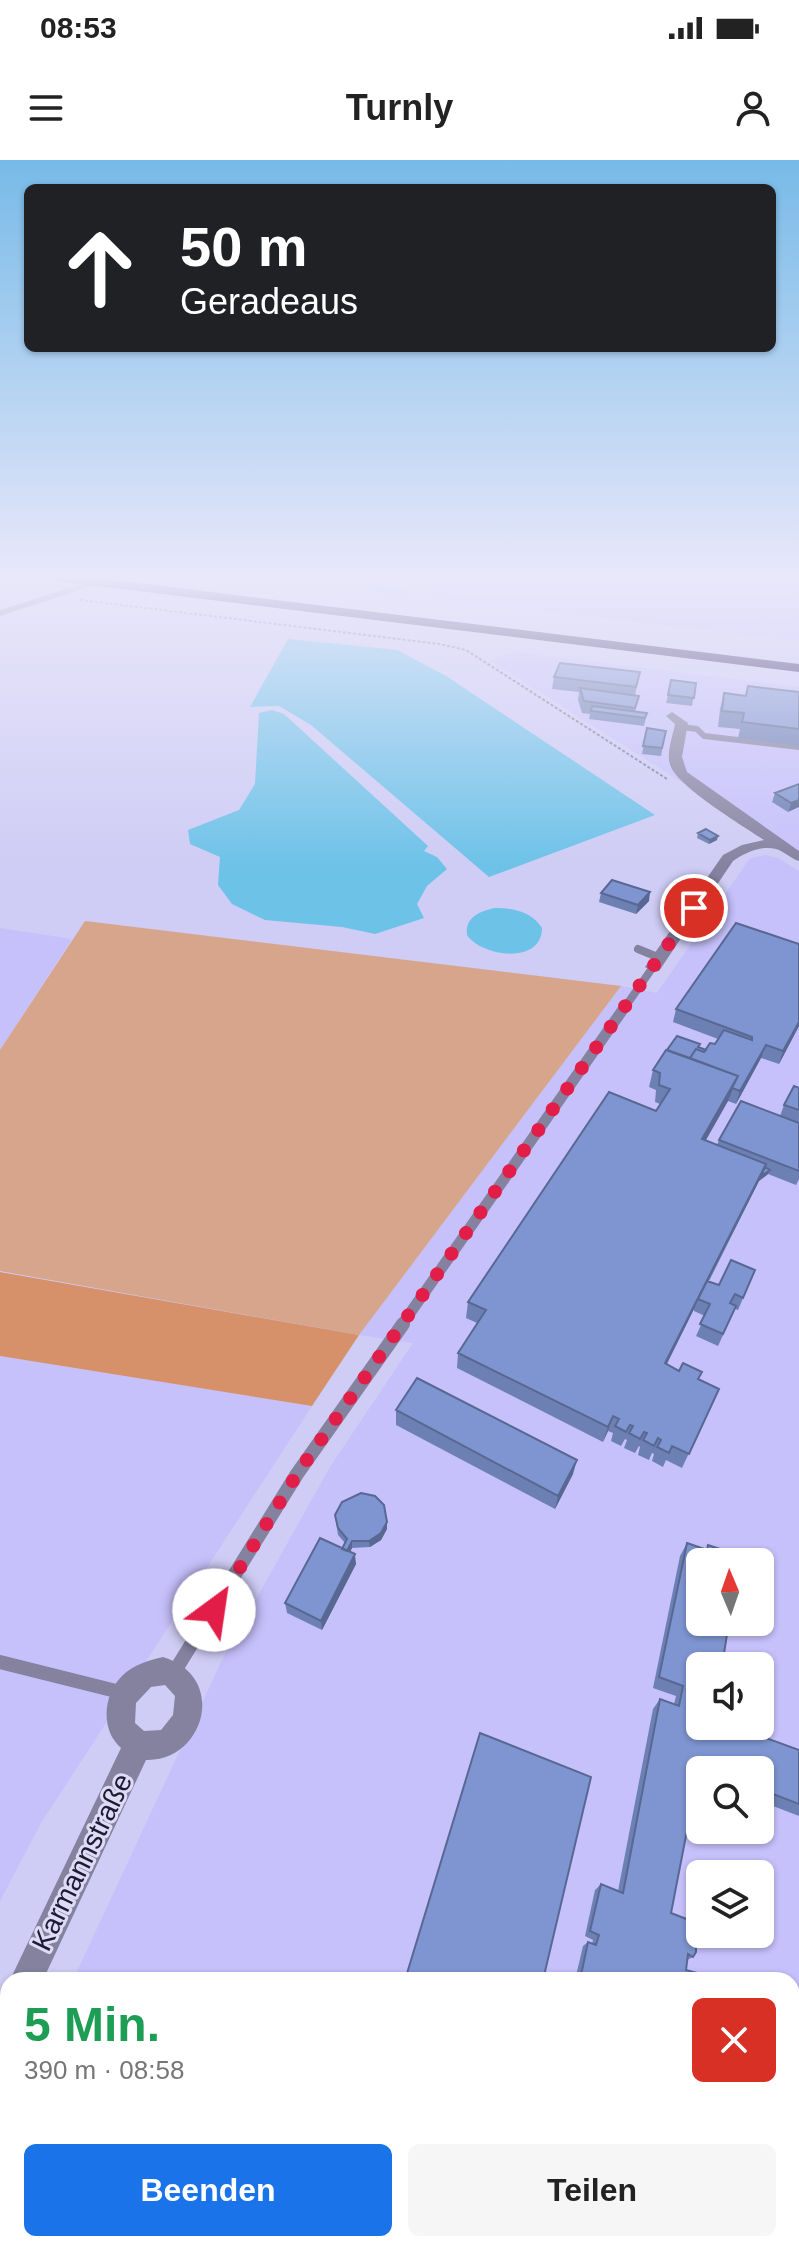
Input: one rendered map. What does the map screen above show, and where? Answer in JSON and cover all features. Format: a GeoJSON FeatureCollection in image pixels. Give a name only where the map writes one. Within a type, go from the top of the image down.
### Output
{"type":"FeatureCollection","features":[{"type":"Feature","properties":{"kind":"street"},"geometry":{"type":"LineString","coordinates":[[677,721],[676,763],[684,778],[799,857]]}},
{"type":"Feature","properties":{"kind":"street"},"geometry":{"type":"LineString","coordinates":[[656,962],[728,858],[741,848],[763,843],[781,845]]}},
{"type":"Feature","properties":{"kind":"street"},"geometry":{"type":"LineString","coordinates":[[151,1672],[173,1674],[188,1690],[191,1702],[184,1726],[164,1744],[152,1747],[138,1745],[123,1731],[119,1720],[119,1708],[125,1693],[140,1677],[151,1672]]}},
{"type":"Feature","properties":{"kind":"street","name":"Karmannstraße"},"geometry":{"type":"LineString","coordinates":[[30,1972],[138,1745]]}},
{"type":"Feature","properties":{"kind":"lane"},"geometry":{"type":"LineString","coordinates":[[677,721],[697,729],[704,736],[799,747]]}},
{"type":"Feature","properties":{"kind":"lane"},"geometry":{"type":"LineString","coordinates":[[173,1674],[297,1474],[656,962],[638,949]]}},
{"type":"Feature","properties":{"kind":"lane"},"geometry":{"type":"LineString","coordinates":[[0,1662],[125,1693]]}},
{"type":"Feature","properties":{"kind":"path"},"geometry":{"type":"LineString","coordinates":[[499,672],[676,786]]}},
{"type":"Feature","properties":{"kind":"shaded area"},"geometry":{"type":"Polygon","coordinates":[[[507,672],[674,672],[799,687],[799,850],[691,788],[507,672]]]}},
{"type":"Feature","properties":{"kind":"shaded area"},"geometry":{"type":"Polygon","coordinates":[[[766,855],[778,858],[799,871],[799,1972],[77,1972],[223,1658],[330,1467],[413,1343],[359,1335],[621,986],[657,993],[750,858],[766,855]]]}},
{"type":"Feature","properties":{"kind":"shaded area"},"geometry":{"type":"Polygon","coordinates":[[[85,921],[621,986],[359,1335],[0,1271],[0,1050],[85,921]]]}},
{"type":"Feature","properties":{"kind":"shaded area"},"geometry":{"type":"Polygon","coordinates":[[[0,928],[72,939],[0,1050],[0,928]]]}},
{"type":"Feature","properties":{"kind":"shaded area"},"geometry":{"type":"Polygon","coordinates":[[[0,1272],[359,1335],[312,1406],[0,1356],[0,1272]]]}},
{"type":"Feature","properties":{"kind":"shaded area"},"geometry":{"type":"Polygon","coordinates":[[[0,1356],[312,1406],[41,1823],[0,1901],[0,1356]]]}},
{"type":"Feature","properties":{"kind":"water"},"geometry":{"type":"Polygon","coordinates":[[[270,672],[438,672],[655,815],[489,877],[311,725],[279,706],[250,707],[270,672]]]}},
{"type":"Feature","properties":{"kind":"water"},"geometry":{"type":"Polygon","coordinates":[[[272,710],[284,714],[428,846],[424,851],[437,857],[447,869],[427,886],[417,904],[424,918],[375,934],[342,927],[265,920],[232,904],[218,885],[220,857],[190,844],[188,830],[239,810],[255,784],[259,713],[272,710]]]}},
{"type":"Feature","properties":{"kind":"water"},"geometry":{"type":"Polygon","coordinates":[[[494,908],[515,910],[533,918],[542,928],[539,940],[532,948],[510,954],[475,943],[467,935],[468,924],[478,914],[494,908]]]}},
{"type":"Feature","properties":{"kind":"building"},"geometry":{"type":"Polygon","coordinates":[[[556,672],[640,672],[636,687],[554,677],[556,672]]]}},
{"type":"Feature","properties":{"kind":"building"},"geometry":{"type":"Polygon","coordinates":[[[671,680],[696,683],[694,698],[668,695],[671,680]]]}},
{"type":"Feature","properties":{"kind":"building"},"geometry":{"type":"Polygon","coordinates":[[[748,686],[799,692],[799,729],[742,722],[744,713],[722,711],[724,693],[746,696],[748,686]]]}},
{"type":"Feature","properties":{"kind":"building"},"geometry":{"type":"Polygon","coordinates":[[[580,688],[639,696],[635,708],[584,701],[580,688]]]}},
{"type":"Feature","properties":{"kind":"building"},"geometry":{"type":"Polygon","coordinates":[[[592,706],[647,713],[645,718],[591,711],[592,706]]]}},
{"type":"Feature","properties":{"kind":"building"},"geometry":{"type":"Polygon","coordinates":[[[647,728],[666,731],[662,748],[643,746],[647,728]]]}},
{"type":"Feature","properties":{"kind":"building"},"geometry":{"type":"Polygon","coordinates":[[[799,784],[799,800],[791,803],[775,793],[799,784]]]}},
{"type":"Feature","properties":{"kind":"building"},"geometry":{"type":"Polygon","coordinates":[[[706,829],[718,836],[710,840],[698,833],[706,829]]]}},
{"type":"Feature","properties":{"kind":"building"},"geometry":{"type":"Polygon","coordinates":[[[612,880],[650,892],[638,905],[601,893],[612,880]]]}},
{"type":"Feature","properties":{"kind":"building"},"geometry":{"type":"Polygon","coordinates":[[[736,923],[799,944],[799,1022],[783,1051],[766,1045],[740,1091],[732,1088],[738,1076],[690,1058],[696,1049],[704,1052],[710,1043],[715,1044],[724,1030],[752,1040],[752,1037],[676,1009],[736,923]]]}},
{"type":"Feature","properties":{"kind":"building"},"geometry":{"type":"Polygon","coordinates":[[[677,1036],[700,1044],[698,1047],[706,1050],[696,1049],[690,1058],[667,1050],[677,1036]]]}},
{"type":"Feature","properties":{"kind":"building"},"geometry":{"type":"Polygon","coordinates":[[[666,1050],[738,1076],[702,1139],[766,1164],[665,1363],[679,1371],[683,1363],[702,1372],[698,1379],[719,1389],[689,1454],[672,1446],[669,1453],[657,1447],[661,1440],[658,1438],[654,1446],[643,1440],[647,1433],[644,1432],[640,1439],[629,1433],[633,1426],[630,1425],[626,1432],[615,1426],[619,1419],[613,1416],[608,1427],[458,1353],[486,1310],[468,1302],[609,1092],[656,1111],[670,1089],[659,1085],[660,1073],[653,1070],[666,1050]]]}},
{"type":"Feature","properties":{"kind":"building"},"geometry":{"type":"Polygon","coordinates":[[[794,1086],[799,1088],[799,1110],[784,1105],[794,1086]]]}},
{"type":"Feature","properties":{"kind":"building"},"geometry":{"type":"Polygon","coordinates":[[[741,1101],[799,1123],[799,1171],[719,1140],[741,1101]]]}},
{"type":"Feature","properties":{"kind":"building"},"geometry":{"type":"Polygon","coordinates":[[[731,1260],[755,1270],[743,1298],[735,1294],[730,1303],[736,1306],[723,1334],[700,1324],[710,1304],[698,1299],[707,1281],[719,1285],[731,1260]]]}},
{"type":"Feature","properties":{"kind":"building"},"geometry":{"type":"Polygon","coordinates":[[[417,1378],[577,1460],[558,1496],[396,1410],[417,1378]]]}},
{"type":"Feature","properties":{"kind":"building"},"geometry":{"type":"Polygon","coordinates":[[[361,1493],[375,1496],[384,1505],[387,1522],[381,1533],[369,1541],[352,1541],[347,1551],[342,1549],[347,1539],[338,1528],[335,1515],[342,1502],[361,1493]]]}},
{"type":"Feature","properties":{"kind":"building"},"geometry":{"type":"Polygon","coordinates":[[[320,1538],[355,1554],[321,1621],[285,1603],[320,1538]]]}},
{"type":"Feature","properties":{"kind":"building"},"geometry":{"type":"Polygon","coordinates":[[[687,1543],[701,1548],[686,1548],[686,1636],[727,1636],[724,1652],[686,1652],[686,1740],[772,1740],[799,1750],[799,1804],[774,1794],[774,1756],[686,1756],[686,1836],[671,1913],[686,1919],[686,1948],[696,1948],[696,1952],[693,1957],[688,1954],[686,1970],[694,1972],[582,1972],[588,1942],[596,1945],[599,1935],[590,1931],[601,1884],[623,1893],[660,1699],[679,1706],[683,1686],[659,1677],[687,1543]]]}},
{"type":"Feature","properties":{"kind":"building"},"geometry":{"type":"Polygon","coordinates":[[[480,1733],[591,1777],[545,1972],[407,1972],[480,1733]]]}},
{"type":"Feature","properties":{"kind":"route"},"geometry":{"type":"LineString","coordinates":[[214,1610],[297,1474],[694,908]]}}]}
